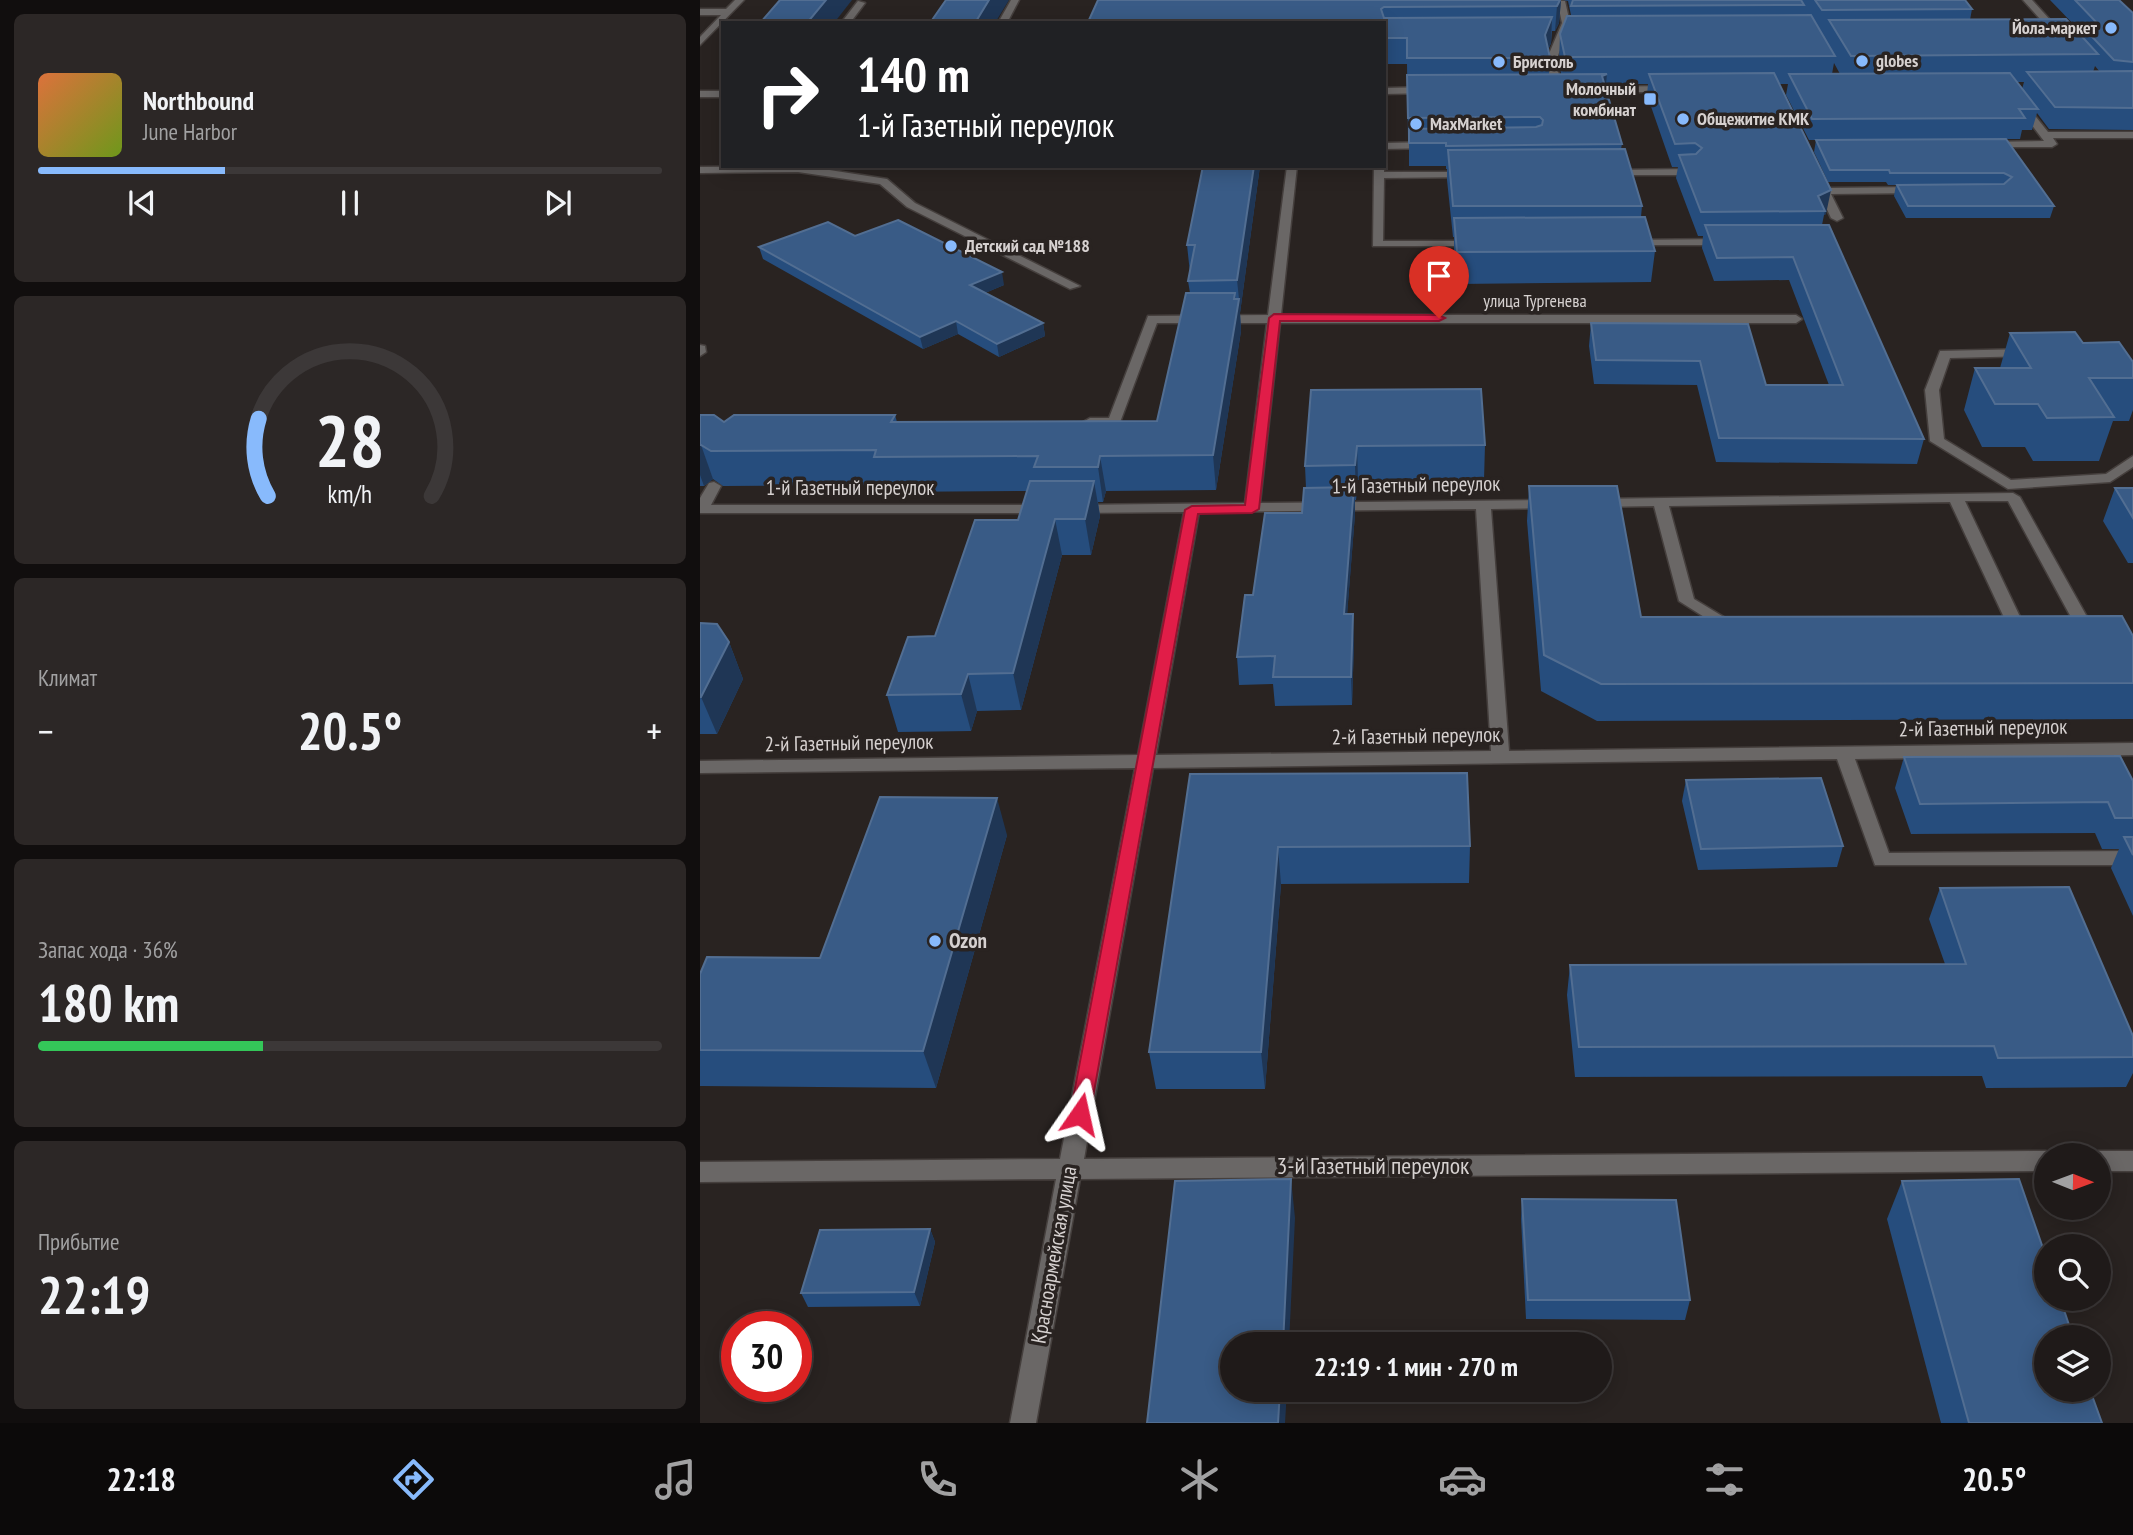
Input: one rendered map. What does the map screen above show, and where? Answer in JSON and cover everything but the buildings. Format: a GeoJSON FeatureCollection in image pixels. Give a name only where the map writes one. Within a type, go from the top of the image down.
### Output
{"type":"FeatureCollection","features":[{"type":"Feature","properties":{"kind":"street"},"geometry":{"type":"LineString","coordinates":[[700,42],[740,0]]}},
{"type":"Feature","properties":{"kind":"street"},"geometry":{"type":"LineString","coordinates":[[1003,21],[1015,0]]}},
{"type":"Feature","properties":{"kind":"street"},"geometry":{"type":"LineString","coordinates":[[1554,0],[1562,3],[1566,23],[1565,37],[1551,61],[1557,90]]}},
{"type":"Feature","properties":{"kind":"street"},"geometry":{"type":"LineString","coordinates":[[2027,0],[2066,45],[2050,40]]}},
{"type":"Feature","properties":{"kind":"street"},"geometry":{"type":"LineString","coordinates":[[847,21],[861,3]]}},
{"type":"Feature","properties":{"kind":"street"},"geometry":{"type":"LineString","coordinates":[[700,12],[728,12]]}},
{"type":"Feature","properties":{"kind":"street"},"geometry":{"type":"LineString","coordinates":[[1547,37],[1565,37]]}},
{"type":"Feature","properties":{"kind":"street"},"geometry":{"type":"LineString","coordinates":[[1544,90],[1680,89]]}},
{"type":"Feature","properties":{"kind":"street"},"geometry":{"type":"LineString","coordinates":[[1386,91],[1447,90]]}},
{"type":"Feature","properties":{"kind":"street"},"geometry":{"type":"LineString","coordinates":[[700,94],[721,94]]}},
{"type":"Feature","properties":{"kind":"street"},"geometry":{"type":"LineString","coordinates":[[1969,145],[2052,145],[2015,96]]}},
{"type":"Feature","properties":{"kind":"street"},"geometry":{"type":"LineString","coordinates":[[2045,135],[2133,135]]}},
{"type":"Feature","properties":{"kind":"street"},"geometry":{"type":"LineString","coordinates":[[1386,146],[1439,145]]}},
{"type":"Feature","properties":{"kind":"street"},"geometry":{"type":"LineString","coordinates":[[700,170],[765,168]]}},
{"type":"Feature","properties":{"kind":"street"},"geometry":{"type":"LineString","coordinates":[[804,168],[883,181],[911,205],[1074,286]]}},
{"type":"Feature","properties":{"kind":"street"},"geometry":{"type":"LineString","coordinates":[[1252,509],[1292,168]]}},
{"type":"Feature","properties":{"kind":"street"},"geometry":{"type":"LineString","coordinates":[[1813,168],[1837,218]]}},
{"type":"Feature","properties":{"kind":"street"},"geometry":{"type":"LineString","coordinates":[[1488,174],[1379,171],[1377,244],[1488,244]]}},
{"type":"Feature","properties":{"kind":"street"},"geometry":{"type":"LineString","coordinates":[[1597,173],[1692,172]]}},
{"type":"Feature","properties":{"kind":"street"},"geometry":{"type":"LineString","coordinates":[[1824,191],[1933,190]]}},
{"type":"Feature","properties":{"kind":"street"},"geometry":{"type":"LineString","coordinates":[[1614,243],[1739,242]]}},
{"type":"Feature","properties":{"kind":"street","name":"улица Тургенева"},"geometry":{"type":"LineString","coordinates":[[1072,422],[1114,422],[1152,319],[1796,319]]}},
{"type":"Feature","properties":{"kind":"street"},"geometry":{"type":"LineString","coordinates":[[2043,353],[1945,354],[1932,390],[1937,442],[2008,485],[2110,478],[2133,460]]}},
{"type":"Feature","properties":{"kind":"street"},"geometry":{"type":"LineString","coordinates":[[700,509],[714,486]]}},
{"type":"Feature","properties":{"kind":"street","name":"1-й Газетный переулок"},"geometry":{"type":"LineString","coordinates":[[700,509],[1192,510],[1955,497],[2013,497],[2090,627],[2009,626],[1955,497]]}},
{"type":"Feature","properties":{"kind":"street"},"geometry":{"type":"LineString","coordinates":[[1660,502],[1687,601],[1731,629],[1745,629]]}},
{"type":"Feature","properties":{"kind":"street"},"geometry":{"type":"LineString","coordinates":[[1483,505],[1500,757]]}},
{"type":"Feature","properties":{"kind":"street","name":"Красноармейская улица"},"geometry":{"type":"LineString","coordinates":[[1023,1423],[1192,510]]}},
{"type":"Feature","properties":{"kind":"street","name":"2-й Газетный переулок"},"geometry":{"type":"LineString","coordinates":[[700,767],[2133,749]]}},
{"type":"Feature","properties":{"kind":"street"},"geometry":{"type":"LineString","coordinates":[[1844,753],[1882,860],[2133,858]]}},
{"type":"Feature","properties":{"kind":"street","name":"3-й Газетный переулок"},"geometry":{"type":"LineString","coordinates":[[700,1172],[2034,1161]]}},
{"type":"Feature","properties":{"kind":"street"},"geometry":{"type":"LineString","coordinates":[[2111,1161],[2133,1161]]}},
{"type":"Feature","properties":{"kind":"place","name":"Йола-маркет"},"geometry":{"type":"Point","coordinates":[2111,28]}},
{"type":"Feature","properties":{"kind":"place","name":"globes"},"geometry":{"type":"Point","coordinates":[1862,61]}},
{"type":"Feature","properties":{"kind":"place","name":"Бристоль"},"geometry":{"type":"Point","coordinates":[1499,62]}},
{"type":"Feature","properties":{"kind":"place","name":"Молочный комбинат"},"geometry":{"type":"Point","coordinates":[1650,99]}},
{"type":"Feature","properties":{"kind":"place","name":"Общежитие КМК"},"geometry":{"type":"Point","coordinates":[1683,119]}},
{"type":"Feature","properties":{"kind":"place","name":"MaxMarket"},"geometry":{"type":"Point","coordinates":[1416,124]}},
{"type":"Feature","properties":{"kind":"place","name":"Детский сад №188"},"geometry":{"type":"Point","coordinates":[951,246]}},
{"type":"Feature","properties":{"kind":"place","name":"Ozon"},"geometry":{"type":"Point","coordinates":[935,941]}},
{"type":"Feature","properties":{"kind":"route"},"geometry":{"type":"LineString","coordinates":[[1080,1114],[1192,510],[1252,509],[1274,318],[1439,318]]}}]}
